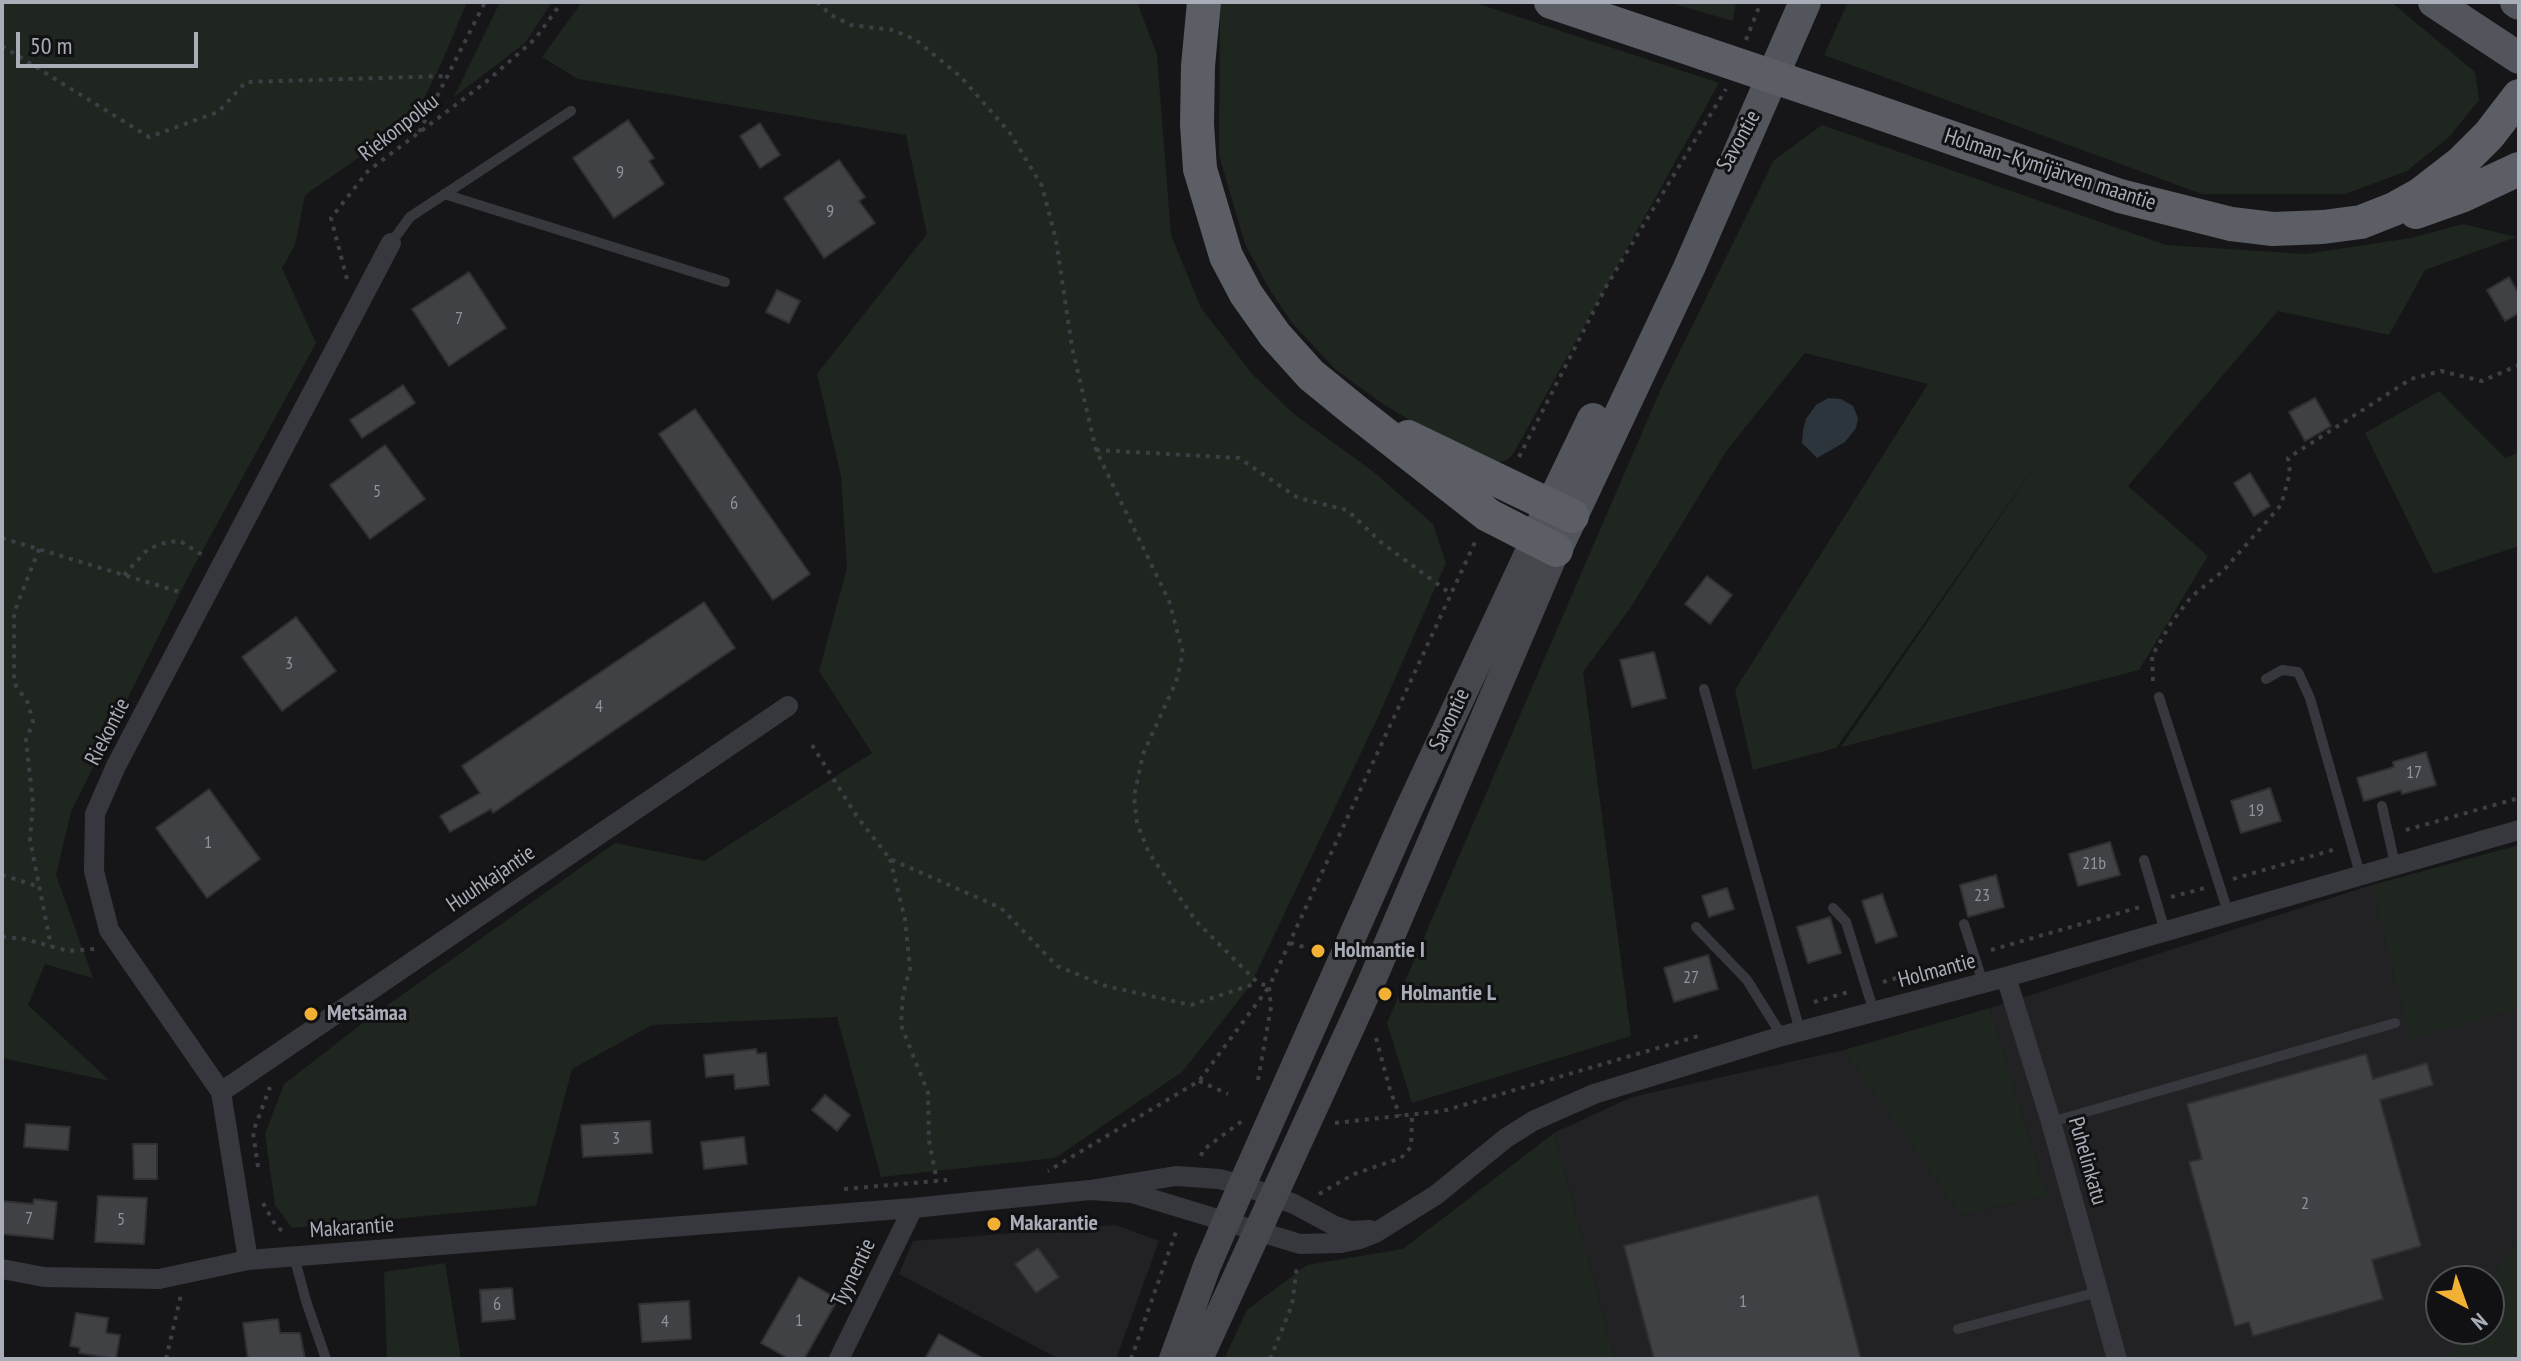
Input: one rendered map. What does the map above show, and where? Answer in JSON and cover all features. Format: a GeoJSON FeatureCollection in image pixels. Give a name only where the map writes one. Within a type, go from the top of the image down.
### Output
{"type":"FeatureCollection","features":[{"type":"Feature","properties":{"kind":"highway"},"geometry":{"type":"LineString","coordinates":[[1184,2],[1198,66]]}},
{"type":"Feature","properties":{"kind":"highway"},"geometry":{"type":"LineString","coordinates":[[1204,2],[1198,66],[1200,169],[1226,256],[1246,294],[1275,335],[1311,375],[1488,515],[1545,544]]}},
{"type":"Feature","properties":{"kind":"highway","name":"Holman–Kymijärven maantie"},"geometry":{"type":"LineString","coordinates":[[1551,2],[2120,196],[2231,224],[2273,229],[2361,222],[2394,209],[2442,179],[2489,135],[2519,96]]}},
{"type":"Feature","properties":{"kind":"highway"},"geometry":{"type":"LineString","coordinates":[[2361,222],[2429,209],[2519,169]]}},
{"type":"Feature","properties":{"kind":"highway"},"geometry":{"type":"LineString","coordinates":[[1354,410],[1561,511]]}},
{"type":"Feature","properties":{"kind":"main road","name":"Savontie"},"geometry":{"type":"LineString","coordinates":[[1173,1359],[1226,1222],[1408,811],[1689,268],[1805,2]]}},
{"type":"Feature","properties":{"kind":"main road"},"geometry":{"type":"LineString","coordinates":[[2434,2],[2519,58]]}},
{"type":"Feature","properties":{"kind":"main road","name":"Savontie"},"geometry":{"type":"LineString","coordinates":[[1199,1359],[1371,983],[1545,544]]}},
{"type":"Feature","properties":{"kind":"street","name":"Riekontie"},"geometry":{"type":"LineString","coordinates":[[248,1260],[221,1092],[109,930],[94,871],[95,814],[116,766],[391,243]]}},
{"type":"Feature","properties":{"kind":"street","name":"Huuhkajantie"},"geometry":{"type":"LineString","coordinates":[[221,1092],[788,706]]}},
{"type":"Feature","properties":{"kind":"street","name":"Holmantie"},"geometry":{"type":"LineString","coordinates":[[1226,1222],[1300,1244],[1341,1243],[1375,1233],[1436,1195],[1506,1138],[1561,1106],[1791,1033],[2006,977],[2519,830]]}},
{"type":"Feature","properties":{"kind":"street","name":"Puhelinkatu"},"geometry":{"type":"LineString","coordinates":[[2006,977],[2051,1122],[2117,1359]]}},
{"type":"Feature","properties":{"kind":"street","name":"Makarantie"},"geometry":{"type":"LineString","coordinates":[[2,1269],[44,1277],[159,1279],[248,1260],[292,1246],[913,1208],[1090,1190],[1159,1178],[1196,1177],[1242,1185],[1275,1195]]}},
{"type":"Feature","properties":{"kind":"street","name":"Makarantie"},"geometry":{"type":"LineString","coordinates":[[1090,1190],[1132,1193],[1226,1222]]}},
{"type":"Feature","properties":{"kind":"street","name":"Holmantie"},"geometry":{"type":"LineString","coordinates":[[1275,1195],[1350,1231],[1377,1229],[1396,1220]]}},
{"type":"Feature","properties":{"kind":"street","name":"Tyynentie"},"geometry":{"type":"LineString","coordinates":[[839,1359],[913,1208]]}},
{"type":"Feature","properties":{"kind":"lane"},"geometry":{"type":"LineString","coordinates":[[391,243],[410,217],[571,111]]}},
{"type":"Feature","properties":{"kind":"lane"},"geometry":{"type":"LineString","coordinates":[[444,194],[725,282]]}},
{"type":"Feature","properties":{"kind":"lane"},"geometry":{"type":"LineString","coordinates":[[2266,679],[2282,670],[2298,672],[2310,698],[2360,874]]}},
{"type":"Feature","properties":{"kind":"lane"},"geometry":{"type":"LineString","coordinates":[[1704,689],[1794,1008],[1791,1033]]}},
{"type":"Feature","properties":{"kind":"lane"},"geometry":{"type":"LineString","coordinates":[[2159,697],[2228,912]]}},
{"type":"Feature","properties":{"kind":"lane"},"geometry":{"type":"LineString","coordinates":[[2382,806],[2395,864]]}},
{"type":"Feature","properties":{"kind":"lane"},"geometry":{"type":"LineString","coordinates":[[2144,860],[2165,931]]}},
{"type":"Feature","properties":{"kind":"lane"},"geometry":{"type":"LineString","coordinates":[[1833,908],[1846,922],[1874,1012]]}},
{"type":"Feature","properties":{"kind":"lane"},"geometry":{"type":"LineString","coordinates":[[1964,924],[1983,983]]}},
{"type":"Feature","properties":{"kind":"lane"},"geometry":{"type":"LineString","coordinates":[[1696,927],[1747,980],[1791,1033]]}},
{"type":"Feature","properties":{"kind":"lane"},"geometry":{"type":"LineString","coordinates":[[2051,1122],[2395,1023]]}},
{"type":"Feature","properties":{"kind":"lane"},"geometry":{"type":"LineString","coordinates":[[292,1246],[306,1301],[326,1359]]}},
{"type":"Feature","properties":{"kind":"lane"},"geometry":{"type":"LineString","coordinates":[[1958,1329],[2098,1292]]}},
{"type":"Feature","properties":{"kind":"path"},"geometry":{"type":"LineString","coordinates":[[418,132],[485,2]]}},
{"type":"Feature","properties":{"kind":"path","name":"Riekonpolku"},"geometry":{"type":"LineString","coordinates":[[356,312],[331,218],[368,171],[486,82],[535,39],[562,2]]}},
{"type":"Feature","properties":{"kind":"path"},"geometry":{"type":"LineString","coordinates":[[817,2],[831,15],[851,25],[893,30],[916,40],[961,77],[1010,133],[1042,186],[1056,240],[1072,347],[1096,450],[1169,601],[1183,653],[1176,682],[1143,754],[1134,796],[1137,823],[1149,853],[1196,921],[1257,982],[1269,987]]}},
{"type":"Feature","properties":{"kind":"path"},"geometry":{"type":"LineString","coordinates":[[1745,42],[1761,2]]}},
{"type":"Feature","properties":{"kind":"path"},"geometry":{"type":"LineString","coordinates":[[2,46],[149,137],[218,112],[246,82],[447,76]]}},
{"type":"Feature","properties":{"kind":"path"},"geometry":{"type":"LineString","coordinates":[[1505,484],[1607,285],[1729,83]]}},
{"type":"Feature","properties":{"kind":"path"},"geometry":{"type":"LineString","coordinates":[[2159,697],[2151,675],[2152,656],[2191,597],[2223,571],[2281,505],[2290,473],[2288,458],[2411,379],[2441,371],[2482,381],[2519,365]]}},
{"type":"Feature","properties":{"kind":"path"},"geometry":{"type":"LineString","coordinates":[[1096,450],[1239,458],[1298,498],[1347,510],[1382,543],[1451,594]]}},
{"type":"Feature","properties":{"kind":"path"},"geometry":{"type":"LineString","coordinates":[[1035,1172],[1048,1171],[1199,1081],[1269,987],[1488,515]]}},
{"type":"Feature","properties":{"kind":"path"},"geometry":{"type":"LineString","coordinates":[[2,538],[204,599]]}},
{"type":"Feature","properties":{"kind":"path"},"geometry":{"type":"LineString","coordinates":[[124,575],[148,549],[167,542],[180,541],[222,567]]}},
{"type":"Feature","properties":{"kind":"path"},"geometry":{"type":"LineString","coordinates":[[39,549],[14,613],[14,683],[28,703],[33,722],[26,740],[33,803],[30,840],[51,946]]}},
{"type":"Feature","properties":{"kind":"path"},"geometry":{"type":"LineString","coordinates":[[812,745],[858,818],[890,859],[905,919],[910,969],[903,994],[901,1025],[928,1093],[929,1141],[937,1181]]}},
{"type":"Feature","properties":{"kind":"path"},"geometry":{"type":"LineString","coordinates":[[2388,834],[2519,798]]}},
{"type":"Feature","properties":{"kind":"path"},"geometry":{"type":"LineString","coordinates":[[1794,1008],[2351,845]]}},
{"type":"Feature","properties":{"kind":"path"},"geometry":{"type":"LineString","coordinates":[[890,859],[1001,908],[1057,966],[1106,986],[1191,1005],[1257,982]]}},
{"type":"Feature","properties":{"kind":"path"},"geometry":{"type":"LineString","coordinates":[[2,875],[40,887]]}},
{"type":"Feature","properties":{"kind":"path"},"geometry":{"type":"LineString","coordinates":[[2,937],[25,939],[68,951],[121,947]]}},
{"type":"Feature","properties":{"kind":"path"},"geometry":{"type":"LineString","coordinates":[[1290,943],[1318,951]]}},
{"type":"Feature","properties":{"kind":"path"},"geometry":{"type":"LineString","coordinates":[[1258,1084],[1271,1007],[1269,987]]}},
{"type":"Feature","properties":{"kind":"path"},"geometry":{"type":"LineString","coordinates":[[1372,1030],[1400,1116]]}},
{"type":"Feature","properties":{"kind":"path"},"geometry":{"type":"LineString","coordinates":[[1332,1123],[1443,1111],[1710,1033]]}},
{"type":"Feature","properties":{"kind":"path"},"geometry":{"type":"LineString","coordinates":[[259,1175],[253,1132],[283,1050]]}},
{"type":"Feature","properties":{"kind":"path"},"geometry":{"type":"LineString","coordinates":[[1199,1081],[1228,1094]]}},
{"type":"Feature","properties":{"kind":"path"},"geometry":{"type":"LineString","coordinates":[[1196,1177],[1203,1150],[1245,1119]]}},
{"type":"Feature","properties":{"kind":"path"},"geometry":{"type":"LineString","coordinates":[[842,1189],[952,1180]]}},
{"type":"Feature","properties":{"kind":"path"},"geometry":{"type":"LineString","coordinates":[[261,1189],[263,1203],[292,1246]]}},
{"type":"Feature","properties":{"kind":"path"},"geometry":{"type":"LineString","coordinates":[[1131,1359],[1184,1209]]}},
{"type":"Feature","properties":{"kind":"path"},"geometry":{"type":"LineString","coordinates":[[166,1359],[187,1273]]}},
{"type":"Feature","properties":{"kind":"shaded area"},"geometry":{"type":"Polygon","coordinates":[[[2,2],[467,2],[414,119],[305,195],[295,245],[282,268],[316,343],[188,577],[71,812],[56,875],[93,978],[45,964],[28,1005],[110,1081],[2,1058],[2,2]]]}},
{"type":"Feature","properties":{"kind":"shaded area"},"geometry":{"type":"Polygon","coordinates":[[[500,2],[552,2],[525,43],[454,97],[500,2]]]}},
{"type":"Feature","properties":{"kind":"shaded area"},"geometry":{"type":"Polygon","coordinates":[[[582,2],[1137,2],[1157,55],[1171,235],[1201,308],[1253,375],[1294,414],[1375,473],[1433,524],[1446,563],[1379,715],[1250,986],[1182,1072],[1055,1158],[881,1177],[837,1017],[652,1025],[572,1069],[536,1206],[292,1228],[275,1205],[265,1134],[284,1084],[368,1019],[615,843],[704,861],[872,753],[819,671],[847,568],[841,476],[817,374],[927,234],[906,135],[578,79],[542,57],[582,2]]]}},
{"type":"Feature","properties":{"kind":"shaded area"},"geometry":{"type":"Polygon","coordinates":[[[1220,2],[1473,2],[1719,83],[1507,460],[1499,462],[1470,450],[1416,424],[1380,402],[1335,369],[1292,323],[1270,290],[1245,244],[1219,155],[1220,2]]]}},
{"type":"Feature","properties":{"kind":"shaded area"},"geometry":{"type":"Polygon","coordinates":[[[1667,2],[1736,2],[1733,21],[1667,2]]]}},
{"type":"Feature","properties":{"kind":"shaded area"},"geometry":{"type":"Polygon","coordinates":[[[1848,2],[2391,2],[2475,72],[2479,100],[2449,137],[2407,171],[2345,194],[2202,194],[1824,55],[1848,2]]]}},
{"type":"Feature","properties":{"kind":"shaded area"},"geometry":{"type":"Polygon","coordinates":[[[1822,125],[2166,245],[2305,254],[2411,238],[2463,224],[2516,237],[2425,270],[2389,335],[2278,311],[2128,486],[2208,556],[2139,670],[1841,747],[2045,452],[1836,748],[1753,770],[1735,690],[1928,384],[1805,353],[1727,450],[1631,607],[1583,672],[1631,1036],[1412,1103],[1387,1023],[1660,391],[1774,160],[1822,125]]]}},
{"type":"Feature","properties":{"kind":"shaded area"},"geometry":{"type":"Polygon","coordinates":[[[2439,391],[2505,458],[2519,452],[2519,546],[2434,574],[2365,433],[2439,391]]]}},
{"type":"Feature","properties":{"kind":"shaded area"},"geometry":{"type":"Polygon","coordinates":[[[1828,398],[1841,399],[1853,406],[1858,418],[1856,428],[1845,442],[1817,458],[1802,443],[1803,430],[1806,419],[1816,405],[1828,398]]]}},
{"type":"Feature","properties":{"kind":"shaded area"},"geometry":{"type":"Polygon","coordinates":[[[2519,845],[2519,1009],[2409,1038],[2372,885],[2519,845]]]}},
{"type":"Feature","properties":{"kind":"shaded area"},"geometry":{"type":"Polygon","coordinates":[[[2372,885],[2409,1037],[2519,1009],[2519,1238],[2500,1265],[2425,1265],[2425,1345],[2456,1345],[2451,1359],[1615,1359],[1554,1133],[1632,1097],[1844,1050],[1961,1215],[2047,1196],[1990,1008],[2372,885]]]}},
{"type":"Feature","properties":{"kind":"shaded area"},"geometry":{"type":"Polygon","coordinates":[[[1990,1008],[2047,1196],[1961,1215],[1844,1050],[1990,1008]]]}},
{"type":"Feature","properties":{"kind":"shaded area"},"geometry":{"type":"Polygon","coordinates":[[[1554,1133],[1615,1359],[1224,1359],[1247,1310],[1307,1265],[1403,1249],[1554,1133]]]}},
{"type":"Feature","properties":{"kind":"shaded area"},"geometry":{"type":"Polygon","coordinates":[[[1116,1225],[1159,1241],[1116,1359],[1059,1359],[899,1274],[913,1241],[1116,1225]]]}},
{"type":"Feature","properties":{"kind":"shaded area"},"geometry":{"type":"Polygon","coordinates":[[[2519,1238],[2519,1359],[2451,1359],[2456,1345],[2505,1345],[2505,1265],[2500,1265],[2519,1238]]]}},
{"type":"Feature","properties":{"kind":"shaded area"},"geometry":{"type":"Polygon","coordinates":[[[445,1263],[461,1359],[387,1359],[384,1272],[445,1263]]]}},
{"type":"Feature","properties":{"kind":"building"},"geometry":{"type":"Polygon","coordinates":[[[628,120],[654,158],[649,161],[664,184],[614,218],[573,158],[628,120]]]}},
{"type":"Feature","properties":{"kind":"building"},"geometry":{"type":"Polygon","coordinates":[[[760,123],[780,155],[760,168],[740,136],[760,123]]]}},
{"type":"Feature","properties":{"kind":"building"},"geometry":{"type":"Polygon","coordinates":[[[839,160],[865,197],[859,201],[875,223],[824,258],[784,198],[839,160]]]}},
{"type":"Feature","properties":{"kind":"building"},"geometry":{"type":"Polygon","coordinates":[[[469,272],[506,328],[449,366],[412,309],[469,272]]]}},
{"type":"Feature","properties":{"kind":"building"},"geometry":{"type":"Polygon","coordinates":[[[2509,277],[2519,294],[2519,313],[2505,321],[2487,290],[2509,277]]]}},
{"type":"Feature","properties":{"kind":"building"},"geometry":{"type":"Polygon","coordinates":[[[777,290],[800,301],[789,323],[766,312],[777,290]]]}},
{"type":"Feature","properties":{"kind":"building"},"geometry":{"type":"Polygon","coordinates":[[[403,385],[415,403],[362,438],[350,420],[403,385]]]}},
{"type":"Feature","properties":{"kind":"building"},"geometry":{"type":"Polygon","coordinates":[[[2315,398],[2331,426],[2305,441],[2289,412],[2315,398]]]}},
{"type":"Feature","properties":{"kind":"building"},"geometry":{"type":"Polygon","coordinates":[[[695,409],[810,574],[773,600],[659,434],[695,409]]]}},
{"type":"Feature","properties":{"kind":"building"},"geometry":{"type":"Polygon","coordinates":[[[385,445],[425,499],[370,539],[330,485],[385,445]]]}},
{"type":"Feature","properties":{"kind":"building"},"geometry":{"type":"Polygon","coordinates":[[[2250,473],[2270,506],[2254,516],[2234,483],[2250,473]]]}},
{"type":"Feature","properties":{"kind":"building"},"geometry":{"type":"Polygon","coordinates":[[[1707,576],[1732,595],[1710,624],[1685,604],[1707,576]]]}},
{"type":"Feature","properties":{"kind":"building"},"geometry":{"type":"Polygon","coordinates":[[[704,602],[735,648],[493,813],[491,809],[450,832],[440,816],[480,793],[462,766],[704,602]]]}},
{"type":"Feature","properties":{"kind":"building"},"geometry":{"type":"Polygon","coordinates":[[[296,617],[336,671],[282,711],[242,657],[296,617]]]}},
{"type":"Feature","properties":{"kind":"building"},"geometry":{"type":"Polygon","coordinates":[[[1654,652],[1666,698],[1632,707],[1620,660],[1654,652]]]}},
{"type":"Feature","properties":{"kind":"building"},"geometry":{"type":"Polygon","coordinates":[[[2426,752],[2436,785],[2402,794],[2401,790],[2364,801],[2357,778],[2394,767],[2393,762],[2426,752]]]}},
{"type":"Feature","properties":{"kind":"building"},"geometry":{"type":"Polygon","coordinates":[[[2270,788],[2281,821],[2241,833],[2231,801],[2270,788]]]}},
{"type":"Feature","properties":{"kind":"building"},"geometry":{"type":"Polygon","coordinates":[[[209,789],[260,859],[207,898],[156,828],[209,789]]]}},
{"type":"Feature","properties":{"kind":"building"},"geometry":{"type":"Polygon","coordinates":[[[2110,842],[2120,875],[2078,886],[2069,854],[2110,842]]]}},
{"type":"Feature","properties":{"kind":"building"},"geometry":{"type":"Polygon","coordinates":[[[1996,875],[2004,907],[1968,917],[1960,885],[1996,875]]]}},
{"type":"Feature","properties":{"kind":"building"},"geometry":{"type":"Polygon","coordinates":[[[1727,888],[1734,909],[1709,917],[1702,896],[1727,888]]]}},
{"type":"Feature","properties":{"kind":"building"},"geometry":{"type":"Polygon","coordinates":[[[1882,894],[1897,936],[1876,943],[1862,901],[1882,894]]]}},
{"type":"Feature","properties":{"kind":"building"},"geometry":{"type":"Polygon","coordinates":[[[1830,917],[1841,953],[1808,963],[1797,927],[1830,917]]]}},
{"type":"Feature","properties":{"kind":"building"},"geometry":{"type":"Polygon","coordinates":[[[1708,955],[1718,989],[1674,1002],[1664,968],[1708,955]]]}},
{"type":"Feature","properties":{"kind":"building"},"geometry":{"type":"Polygon","coordinates":[[[756,1049],[757,1054],[766,1053],[769,1085],[735,1089],[734,1074],[706,1077],[704,1055],[756,1049]]]}},
{"type":"Feature","properties":{"kind":"building"},"geometry":{"type":"Polygon","coordinates":[[[2366,1054],[2373,1079],[2427,1063],[2433,1085],[2380,1100],[2421,1246],[2372,1260],[2383,1299],[2253,1336],[2249,1322],[2235,1326],[2189,1162],[2202,1159],[2187,1104],[2366,1054]]]}},
{"type":"Feature","properties":{"kind":"building"},"geometry":{"type":"Polygon","coordinates":[[[825,1095],[850,1115],[837,1131],[812,1110],[825,1095]]]}},
{"type":"Feature","properties":{"kind":"building"},"geometry":{"type":"Polygon","coordinates":[[[650,1121],[652,1153],[583,1157],[581,1125],[650,1121]]]}},
{"type":"Feature","properties":{"kind":"building"},"geometry":{"type":"Polygon","coordinates":[[[26,1124],[70,1127],[68,1150],[24,1147],[26,1124]]]}},
{"type":"Feature","properties":{"kind":"building"},"geometry":{"type":"Polygon","coordinates":[[[744,1137],[747,1164],[704,1169],[701,1142],[744,1137]]]}},
{"type":"Feature","properties":{"kind":"building"},"geometry":{"type":"Polygon","coordinates":[[[133,1144],[157,1144],[157,1179],[134,1179],[133,1144]]]}},
{"type":"Feature","properties":{"kind":"building"},"geometry":{"type":"Polygon","coordinates":[[[1818,1195],[1861,1359],[1654,1359],[1624,1246],[1818,1195]]]}},
{"type":"Feature","properties":{"kind":"building"},"geometry":{"type":"Polygon","coordinates":[[[98,1196],[147,1198],[144,1244],[95,1242],[98,1196]]]}},
{"type":"Feature","properties":{"kind":"building"},"geometry":{"type":"Polygon","coordinates":[[[34,1199],[57,1202],[53,1239],[2,1234],[2,1201],[33,1204],[34,1199]]]}},
{"type":"Feature","properties":{"kind":"building"},"geometry":{"type":"Polygon","coordinates":[[[1038,1248],[1059,1277],[1036,1293],[1015,1264],[1038,1248]]]}},
{"type":"Feature","properties":{"kind":"building"},"geometry":{"type":"Polygon","coordinates":[[[799,1277],[838,1299],[804,1359],[789,1359],[761,1343],[799,1277]]]}},
{"type":"Feature","properties":{"kind":"building"},"geometry":{"type":"Polygon","coordinates":[[[512,1288],[515,1319],[482,1322],[480,1290],[512,1288]]]}},
{"type":"Feature","properties":{"kind":"building"},"geometry":{"type":"Polygon","coordinates":[[[689,1301],[691,1339],[642,1342],[639,1304],[689,1301]]]}},
{"type":"Feature","properties":{"kind":"building"},"geometry":{"type":"Polygon","coordinates":[[[76,1313],[108,1318],[106,1333],[120,1335],[116,1359],[79,1353],[80,1348],[70,1346],[76,1313]]]}},
{"type":"Feature","properties":{"kind":"building"},"geometry":{"type":"Polygon","coordinates":[[[278,1319],[280,1333],[300,1333],[305,1359],[248,1359],[243,1323],[278,1319]]]}},
{"type":"Feature","properties":{"kind":"building"},"geometry":{"type":"Polygon","coordinates":[[[939,1334],[984,1359],[925,1359],[939,1334]]]}},
{"type":"Feature","properties":{"kind":"place","name":"Holmantie I"},"geometry":{"type":"Point","coordinates":[1318,951]}},
{"type":"Feature","properties":{"kind":"place","name":"Holmantie L"},"geometry":{"type":"Point","coordinates":[1385,994]}},
{"type":"Feature","properties":{"kind":"place","name":"Metsämaa"},"geometry":{"type":"Point","coordinates":[311,1014]}},
{"type":"Feature","properties":{"kind":"place","name":"Makarantie"},"geometry":{"type":"Point","coordinates":[994,1224]}}]}
